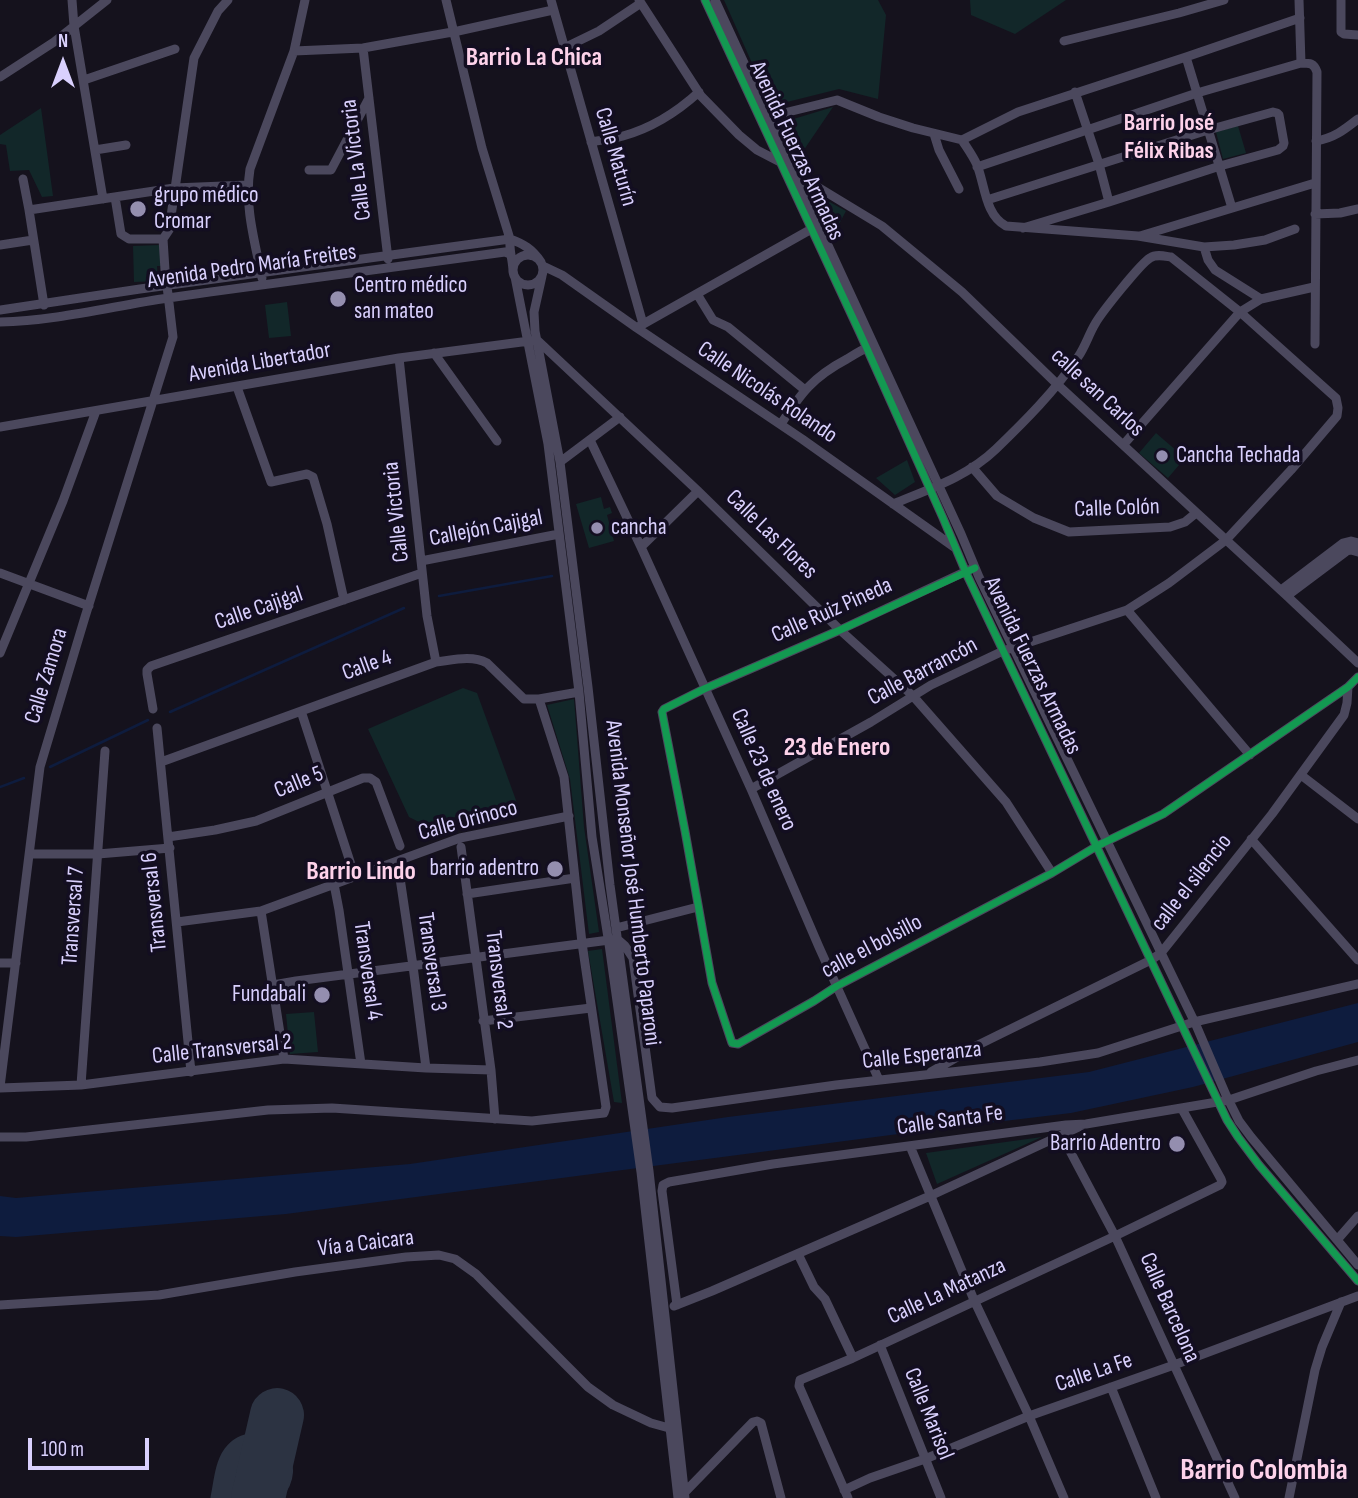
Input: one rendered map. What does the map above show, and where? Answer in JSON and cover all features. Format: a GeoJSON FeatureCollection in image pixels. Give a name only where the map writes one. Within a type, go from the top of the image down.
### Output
{"type":"FeatureCollection","features":[{"type":"Feature","properties":{"kind":"street"},"geometry":{"type":"LineString","coordinates":[[72,0],[103,199]]}},
{"type":"Feature","properties":{"kind":"street"},"geometry":{"type":"LineString","coordinates":[[0,77],[107,0]]}},
{"type":"Feature","properties":{"kind":"street"},"geometry":{"type":"LineString","coordinates":[[164,270],[163,239],[169,230],[194,58],[218,11],[228,0]]}},
{"type":"Feature","properties":{"kind":"street"},"geometry":{"type":"LineString","coordinates":[[263,285],[249,211],[247,185],[250,169],[294,51],[305,0]]}},
{"type":"Feature","properties":{"kind":"street","name":"Avenida Monseñor José Humberto Paparoni"},"geometry":{"type":"LineString","coordinates":[[446,0],[482,148],[510,239],[514,275],[533,340],[560,462],[616,928],[613,940]]}},
{"type":"Feature","properties":{"kind":"street","name":"Calle Maturín"},"geometry":{"type":"LineString","coordinates":[[551,0],[640,326]]}},
{"type":"Feature","properties":{"kind":"street","name":"Avenida Fuerzas Armadas"},"geometry":{"type":"LineString","coordinates":[[705,0],[793,172],[815,227],[934,488],[969,552],[971,570],[1003,651],[1161,953],[1239,1121],[1358,1265]]}},
{"type":"Feature","properties":{"kind":"street","name":"Avenida Fuerzas Armadas"},"geometry":{"type":"LineString","coordinates":[[715,0],[781,162],[815,227]]}},
{"type":"Feature","properties":{"kind":"street"},"geometry":{"type":"LineString","coordinates":[[1064,41],[1224,0]]}},
{"type":"Feature","properties":{"kind":"street"},"geometry":{"type":"LineString","coordinates":[[1299,0],[1301,63]]}},
{"type":"Feature","properties":{"kind":"street"},"geometry":{"type":"LineString","coordinates":[[1341,0],[1340,32],[1358,35]]}},
{"type":"Feature","properties":{"kind":"street"},"geometry":{"type":"LineString","coordinates":[[564,48],[599,32],[640,2],[699,92],[757,150],[781,162],[793,172]]}},
{"type":"Feature","properties":{"kind":"street"},"geometry":{"type":"LineString","coordinates":[[294,51],[363,48],[553,10]]}},
{"type":"Feature","properties":{"kind":"street"},"geometry":{"type":"LineString","coordinates":[[765,120],[837,100],[879,117],[962,140],[1018,112],[1300,18]]}},
{"type":"Feature","properties":{"kind":"street","name":"Calle La Victoria"},"geometry":{"type":"LineString","coordinates":[[363,48],[389,267]]}},
{"type":"Feature","properties":{"kind":"street"},"geometry":{"type":"LineString","coordinates":[[84,80],[175,49]]}},
{"type":"Feature","properties":{"kind":"street"},"geometry":{"type":"LineString","coordinates":[[1186,57],[1232,208]]}},
{"type":"Feature","properties":{"kind":"street"},"geometry":{"type":"LineString","coordinates":[[978,167],[1197,93],[1301,63],[1315,66],[1315,344]]}},
{"type":"Feature","properties":{"kind":"street"},"geometry":{"type":"LineString","coordinates":[[591,142],[623,136],[657,122],[681,108],[699,92]]}},
{"type":"Feature","properties":{"kind":"street"},"geometry":{"type":"LineString","coordinates":[[1075,92],[1109,202]]}},
{"type":"Feature","properties":{"kind":"street"},"geometry":{"type":"LineString","coordinates":[[309,170],[331,170],[369,97]]}},
{"type":"Feature","properties":{"kind":"street"},"geometry":{"type":"LineString","coordinates":[[987,200],[1208,130],[1273,112],[1279,115],[1284,143],[1281,149],[1023,228]]}},
{"type":"Feature","properties":{"kind":"street"},"geometry":{"type":"LineString","coordinates":[[1316,141],[1338,135],[1358,119]]}},
{"type":"Feature","properties":{"kind":"street"},"geometry":{"type":"LineString","coordinates":[[934,134],[959,190]]}},
{"type":"Feature","properties":{"kind":"street"},"geometry":{"type":"LineString","coordinates":[[962,140],[978,167],[987,200],[997,220],[1006,226],[1138,236],[1204,247],[1265,240],[1295,229]]}},
{"type":"Feature","properties":{"kind":"street"},"geometry":{"type":"LineString","coordinates":[[95,150],[126,145]]}},
{"type":"Feature","properties":{"kind":"street","name":"calle san Carlos"},"geometry":{"type":"LineString","coordinates":[[793,172],[882,226],[962,292],[1358,663]]}},
{"type":"Feature","properties":{"kind":"street"},"geometry":{"type":"LineString","coordinates":[[23,179],[44,305]]}},
{"type":"Feature","properties":{"kind":"street"},"geometry":{"type":"LineString","coordinates":[[1138,236],[1315,183]]}},
{"type":"Feature","properties":{"kind":"street"},"geometry":{"type":"LineString","coordinates":[[29,210],[174,188],[247,185]]}},
{"type":"Feature","properties":{"kind":"street"},"geometry":{"type":"LineString","coordinates":[[115,197],[121,234],[130,239],[163,239]]}},
{"type":"Feature","properties":{"kind":"street"},"geometry":{"type":"LineString","coordinates":[[1315,214],[1358,209]]}},
{"type":"Feature","properties":{"kind":"street"},"geometry":{"type":"LineString","coordinates":[[640,326],[815,227]]}},
{"type":"Feature","properties":{"kind":"street"},"geometry":{"type":"LineString","coordinates":[[510,239],[533,251],[542,268],[536,283],[522,284],[514,275],[515,263],[523,257],[533,256],[542,268]]}},
{"type":"Feature","properties":{"kind":"street","name":"Avenida Pedro María Freites"},"geometry":{"type":"LineString","coordinates":[[0,310],[510,239]]}},
{"type":"Feature","properties":{"kind":"street"},"geometry":{"type":"LineString","coordinates":[[0,246],[33,240]]}},
{"type":"Feature","properties":{"kind":"street"},"geometry":{"type":"LineString","coordinates":[[1204,247],[1212,267],[1261,299]]}},
{"type":"Feature","properties":{"kind":"street","name":"Avenida Pedro María Freites"},"geometry":{"type":"LineString","coordinates":[[0,322],[55,317],[389,267],[505,252],[510,254]]}},
{"type":"Feature","properties":{"kind":"street"},"geometry":{"type":"LineString","coordinates":[[892,504],[934,488],[994,451],[1058,384],[1080,354],[1096,322],[1150,257],[1171,257],[1240,312]]}},
{"type":"Feature","properties":{"kind":"street","name":"Avenida Monseñor José Humberto Paparoni"},"geometry":{"type":"LineString","coordinates":[[542,268],[534,312],[533,340],[579,692],[592,837],[613,940],[664,1310],[673,1428]]}},
{"type":"Feature","properties":{"kind":"street","name":"Calle Nicolás Rolando"},"geometry":{"type":"LineString","coordinates":[[542,268],[562,275],[640,326],[956,548],[969,552]]}},
{"type":"Feature","properties":{"kind":"street","name":"Calle Zamora"},"geometry":{"type":"LineString","coordinates":[[0,1088],[40,767],[173,337],[167,286]]}},
{"type":"Feature","properties":{"kind":"street"},"geometry":{"type":"LineString","coordinates":[[1124,444],[1240,312],[1261,299],[1314,287]]}},
{"type":"Feature","properties":{"kind":"street"},"geometry":{"type":"LineString","coordinates":[[697,294],[713,320],[728,327],[805,390]]}},
{"type":"Feature","properties":{"kind":"street","name":"Calle Barrancón"},"geometry":{"type":"LineString","coordinates":[[751,789],[931,685],[1003,651],[1126,610],[1169,583],[1226,540],[1337,416],[1338,408],[1336,398],[1240,312]]}},
{"type":"Feature","properties":{"kind":"street","name":"Avenida Libertador"},"geometry":{"type":"LineString","coordinates":[[0,427],[399,358],[533,340]]}},
{"type":"Feature","properties":{"kind":"street","name":"Calle Las Flores"},"geometry":{"type":"LineString","coordinates":[[533,340],[620,417],[840,630],[913,696],[1006,802],[1052,873]]}},
{"type":"Feature","properties":{"kind":"street"},"geometry":{"type":"LineString","coordinates":[[781,424],[812,381],[870,347]]}},
{"type":"Feature","properties":{"kind":"street"},"geometry":{"type":"LineString","coordinates":[[433,353],[497,440]]}},
{"type":"Feature","properties":{"kind":"street","name":"Calle Victoria"},"geometry":{"type":"LineString","coordinates":[[399,358],[427,616],[436,662]]}},
{"type":"Feature","properties":{"kind":"street"},"geometry":{"type":"LineString","coordinates":[[237,387],[271,482],[307,474],[313,477],[344,600]]}},
{"type":"Feature","properties":{"kind":"street"},"geometry":{"type":"LineString","coordinates":[[0,653],[63,501],[96,411]]}},
{"type":"Feature","properties":{"kind":"street"},"geometry":{"type":"LineString","coordinates":[[560,462],[620,417]]}},
{"type":"Feature","properties":{"kind":"street","name":"Calle 23 de enero"},"geometry":{"type":"LineString","coordinates":[[590,440],[751,789],[879,1080]]}},
{"type":"Feature","properties":{"kind":"street","name":"Calle Colón"},"geometry":{"type":"LineString","coordinates":[[972,467],[997,496],[1034,518],[1069,532],[1170,527],[1185,522],[1196,513]]}},
{"type":"Feature","properties":{"kind":"street","name":"Avenida Fuerzas Armadas"},"geometry":{"type":"LineString","coordinates":[[934,488],[956,548],[971,570],[1013,649],[1216,1099],[1252,1156],[1358,1281]]}},
{"type":"Feature","properties":{"kind":"street"},"geometry":{"type":"LineString","coordinates":[[641,547],[698,491]]}},
{"type":"Feature","properties":{"kind":"street","name":"Callejón Cajigal"},"geometry":{"type":"LineString","coordinates":[[421,561],[559,534]]}},
{"type":"Feature","properties":{"kind":"street"},"geometry":{"type":"LineString","coordinates":[[1284,593],[1343,543],[1358,543]]}},
{"type":"Feature","properties":{"kind":"street"},"geometry":{"type":"LineString","coordinates":[[1284,593],[1347,551],[1358,552]]}},
{"type":"Feature","properties":{"kind":"street","name":"Calle Ruiz Pineda"},"geometry":{"type":"LineString","coordinates":[[704,689],[971,570]]}},
{"type":"Feature","properties":{"kind":"street"},"geometry":{"type":"LineString","coordinates":[[0,573],[89,606]]}},
{"type":"Feature","properties":{"kind":"street","name":"Calle Cajigal"},"geometry":{"type":"LineString","coordinates":[[153,709],[147,674],[151,666],[422,573]]}},
{"type":"Feature","properties":{"kind":"street"},"geometry":{"type":"LineString","coordinates":[[1126,610],[1250,755]]}},
{"type":"Feature","properties":{"kind":"street","name":"Calle 4"},"geometry":{"type":"LineString","coordinates":[[161,762],[436,662],[473,658],[480,660],[487,663],[520,696],[530,700],[539,699]]}},
{"type":"Feature","properties":{"kind":"street","name":"calle el bolsillo"},"geometry":{"type":"LineString","coordinates":[[704,689],[662,712],[712,983],[732,1043],[738,1044],[836,986],[1163,814],[1348,687],[1358,677]]}},
{"type":"Feature","properties":{"kind":"street","name":"calle el silencio"},"geometry":{"type":"LineString","coordinates":[[926,1075],[978,1045],[1161,953],[1301,775],[1344,715],[1348,687]]}},
{"type":"Feature","properties":{"kind":"street"},"geometry":{"type":"LineString","coordinates":[[0,1137],[26,1137],[268,1110],[332,1108],[532,1121],[604,1113],[606,1107],[582,943],[564,776],[539,699],[579,692]]}},
{"type":"Feature","properties":{"kind":"street"},"geometry":{"type":"LineString","coordinates":[[301,711],[355,877]]}},
{"type":"Feature","properties":{"kind":"street","name":"Transversal 6"},"geometry":{"type":"LineString","coordinates":[[158,728],[191,1072]]}},
{"type":"Feature","properties":{"kind":"street","name":"Transversal 7"},"geometry":{"type":"LineString","coordinates":[[81,1085],[105,751]]}},
{"type":"Feature","properties":{"kind":"street"},"geometry":{"type":"LineString","coordinates":[[1301,775],[1358,819]]}},
{"type":"Feature","properties":{"kind":"street","name":"Calle 5"},"geometry":{"type":"LineString","coordinates":[[168,837],[256,821],[363,778],[370,778],[376,782],[400,846]]}},
{"type":"Feature","properties":{"kind":"street","name":"Calle Orinoco"},"geometry":{"type":"LineString","coordinates":[[177,922],[261,911],[460,838],[569,816]]}},
{"type":"Feature","properties":{"kind":"street"},"geometry":{"type":"LineString","coordinates":[[1251,839],[1358,960]]}},
{"type":"Feature","properties":{"kind":"street","name":"Transversal 2"},"geometry":{"type":"LineString","coordinates":[[461,847],[491,1070],[495,1119]]}},
{"type":"Feature","properties":{"kind":"street"},"geometry":{"type":"LineString","coordinates":[[30,854],[97,854],[170,848]]}},
{"type":"Feature","properties":{"kind":"street","name":"Transversal 3"},"geometry":{"type":"LineString","coordinates":[[396,862],[413,966],[425,1068]]}},
{"type":"Feature","properties":{"kind":"street"},"geometry":{"type":"LineString","coordinates":[[467,894],[576,877]]}},
{"type":"Feature","properties":{"kind":"street","name":"Transversal 4"},"geometry":{"type":"LineString","coordinates":[[334,884],[360,1064]]}},
{"type":"Feature","properties":{"kind":"street"},"geometry":{"type":"LineString","coordinates":[[616,928],[698,907]]}},
{"type":"Feature","properties":{"kind":"street"},"geometry":{"type":"LineString","coordinates":[[261,911],[284,1059]]}},
{"type":"Feature","properties":{"kind":"street"},"geometry":{"type":"LineString","coordinates":[[273,985],[613,940]]}},
{"type":"Feature","properties":{"kind":"street","name":"Calle Esperanza"},"geometry":{"type":"LineString","coordinates":[[613,940],[625,946],[633,958],[652,1098],[660,1107],[672,1108],[879,1080],[1040,1062],[1098,1052],[1195,1023],[1358,984]]}},
{"type":"Feature","properties":{"kind":"street"},"geometry":{"type":"LineString","coordinates":[[0,963],[16,963]]}},
{"type":"Feature","properties":{"kind":"street"},"geometry":{"type":"LineString","coordinates":[[484,1021],[591,1008]]}},
{"type":"Feature","properties":{"kind":"street","name":"Calle Transversal 2"},"geometry":{"type":"LineString","coordinates":[[0,1088],[81,1085],[284,1059],[491,1070]]}},
{"type":"Feature","properties":{"kind":"street","name":"Calle Santa Fe"},"geometry":{"type":"LineString","coordinates":[[677,1305],[662,1191],[663,1185],[669,1182],[773,1164],[1182,1109],[1358,1060]]}},
{"type":"Feature","properties":{"kind":"street","name":"Calle La Matanza"},"geometry":{"type":"LineString","coordinates":[[846,1494],[799,1386],[800,1380],[853,1358],[1220,1185],[1221,1179],[1182,1109]]}},
{"type":"Feature","properties":{"kind":"street"},"geometry":{"type":"LineString","coordinates":[[664,1310],[799,1254],[1086,1124]]}},
{"type":"Feature","properties":{"kind":"street","name":"Calle Barcelona"},"geometry":{"type":"LineString","coordinates":[[1065,1135],[1115,1236],[1235,1498]]}},
{"type":"Feature","properties":{"kind":"street"},"geometry":{"type":"LineString","coordinates":[[910,1146],[974,1300],[1065,1498]]}},
{"type":"Feature","properties":{"kind":"street","name":"Avenida Monseñor José Humberto Paparoni"},"geometry":{"type":"LineString","coordinates":[[645,1171],[683,1496]]}},
{"type":"Feature","properties":{"kind":"street"},"geometry":{"type":"LineString","coordinates":[[1337,1240],[1358,1216]]}},
{"type":"Feature","properties":{"kind":"street"},"geometry":{"type":"LineString","coordinates":[[799,1254],[814,1287],[825,1299],[853,1358]]}},
{"type":"Feature","properties":{"kind":"street","name":"Vía a Caicara"},"geometry":{"type":"LineString","coordinates":[[0,1305],[159,1295],[295,1272],[439,1255],[456,1259],[476,1273],[588,1387],[613,1405],[651,1423],[673,1428]]}},
{"type":"Feature","properties":{"kind":"street","name":"Calle La Fe"},"geometry":{"type":"LineString","coordinates":[[846,1494],[870,1478],[925,1459],[1029,1416],[1358,1296]]}},
{"type":"Feature","properties":{"kind":"street"},"geometry":{"type":"LineString","coordinates":[[1289,1498],[1315,1370],[1340,1302]]}},
{"type":"Feature","properties":{"kind":"street","name":"Calle Marisol"},"geometry":{"type":"LineString","coordinates":[[880,1345],[941,1498]]}},
{"type":"Feature","properties":{"kind":"street"},"geometry":{"type":"LineString","coordinates":[[1111,1387],[1156,1498]]}},
{"type":"Feature","properties":{"kind":"street"},"geometry":{"type":"LineString","coordinates":[[683,1496],[753,1422],[757,1421],[761,1423],[781,1498]]}},
{"type":"Feature","properties":{"kind":"green space"},"geometry":{"type":"Polygon","coordinates":[[[724,0],[878,0],[886,15],[878,99],[839,89],[771,106],[724,0]]]}},
{"type":"Feature","properties":{"kind":"green space"},"geometry":{"type":"Polygon","coordinates":[[[970,0],[1066,0],[1015,34],[971,15],[970,0]]]}},
{"type":"Feature","properties":{"kind":"green space"},"geometry":{"type":"Polygon","coordinates":[[[833,107],[795,163],[777,124],[833,107]]]}},
{"type":"Feature","properties":{"kind":"green space"},"geometry":{"type":"Polygon","coordinates":[[[41,108],[53,196],[42,197],[29,170],[10,171],[6,145],[0,144],[0,135],[41,108]]]}},
{"type":"Feature","properties":{"kind":"green space"},"geometry":{"type":"Polygon","coordinates":[[[1238,126],[1246,153],[1223,159],[1216,132],[1238,126]]]}},
{"type":"Feature","properties":{"kind":"green space"},"geometry":{"type":"Polygon","coordinates":[[[806,189],[846,211],[831,239],[806,189]]]}},
{"type":"Feature","properties":{"kind":"green space"},"geometry":{"type":"Polygon","coordinates":[[[160,245],[161,266],[157,266],[158,281],[134,282],[133,246],[160,245]]]}},
{"type":"Feature","properties":{"kind":"green space"},"geometry":{"type":"Polygon","coordinates":[[[287,302],[291,336],[269,338],[265,305],[287,302]]]}},
{"type":"Feature","properties":{"kind":"green space","name":"Cancha Techada"},"geometry":{"type":"Polygon","coordinates":[[[1156,433],[1185,458],[1168,478],[1139,453],[1156,433]]]}},
{"type":"Feature","properties":{"kind":"green space"},"geometry":{"type":"Polygon","coordinates":[[[907,460],[915,482],[895,495],[876,478],[907,460]]]}},
{"type":"Feature","properties":{"kind":"green space","name":"cancha"},"geometry":{"type":"Polygon","coordinates":[[[601,497],[604,509],[610,507],[612,513],[607,515],[614,541],[589,548],[576,504],[601,497]]]}},
{"type":"Feature","properties":{"kind":"green space"},"geometry":{"type":"Polygon","coordinates":[[[463,688],[477,693],[517,803],[429,823],[419,822],[409,817],[368,729],[463,688]]]}},
{"type":"Feature","properties":{"kind":"green space"},"geometry":{"type":"Polygon","coordinates":[[[574,699],[584,827],[599,932],[589,934],[570,779],[547,705],[574,699]]]}},
{"type":"Feature","properties":{"kind":"green space"},"geometry":{"type":"Polygon","coordinates":[[[602,949],[622,1103],[614,1102],[588,951],[602,949]]]}},
{"type":"Feature","properties":{"kind":"green space"},"geometry":{"type":"Polygon","coordinates":[[[314,1012],[318,1052],[290,1054],[286,1014],[314,1012]]]}},
{"type":"Feature","properties":{"kind":"green space"},"geometry":{"type":"Polygon","coordinates":[[[1042,1137],[937,1184],[926,1153],[1042,1137]]]}},
{"type":"Feature","properties":{"kind":"water"},"geometry":{"type":"Polygon","coordinates":[[[1358,1003],[1358,1042],[1193,1087],[1071,1113],[286,1214],[16,1237],[0,1236],[0,1196],[16,1198],[410,1164],[728,1117],[1089,1072],[1358,1003]]]}},
{"type":"Feature","properties":{"kind":"waterway"},"geometry":{"type":"LineString","coordinates":[[439,596],[552,576]]}},
{"type":"Feature","properties":{"kind":"waterway"},"geometry":{"type":"LineString","coordinates":[[170,712],[404,608]]}},
{"type":"Feature","properties":{"kind":"waterway"},"geometry":{"type":"LineString","coordinates":[[50,767],[148,720]]}},
{"type":"Feature","properties":{"kind":"waterway"},"geometry":{"type":"LineString","coordinates":[[0,787],[24,778]]}},
{"type":"Feature","properties":{"kind":"taxiway"},"geometry":{"type":"LineString","coordinates":[[221,1498],[230,1459],[243,1447],[254,1444],[274,1452],[280,1461],[282,1472],[279,1485],[267,1498]]}},
{"type":"Feature","properties":{"kind":"runway"},"geometry":{"type":"LineString","coordinates":[[258,1498],[277,1415]]}},
{"type":"Feature","properties":{"kind":"cycle path"},"geometry":{"type":"LineString","coordinates":[[705,0],[860,333],[967,575],[1227,1120],[1259,1165],[1358,1281]]}},
{"type":"Feature","properties":{"kind":"cycle path"},"geometry":{"type":"LineString","coordinates":[[975,568],[704,689],[662,712],[712,983],[732,1043],[738,1044],[837,986],[1052,873],[1097,846],[1163,814],[1348,687],[1358,677]]}},
{"type":"Feature","properties":{"kind":"place","name":"grupo médico Cromar"},"geometry":{"type":"Point","coordinates":[138,209]}},
{"type":"Feature","properties":{"kind":"place","name":"Centro médico san mateo"},"geometry":{"type":"Point","coordinates":[338,299]}},
{"type":"Feature","properties":{"kind":"place","name":"Cancha Techada"},"geometry":{"type":"Point","coordinates":[1162,456]}},
{"type":"Feature","properties":{"kind":"place","name":"cancha"},"geometry":{"type":"Point","coordinates":[597,528]}},
{"type":"Feature","properties":{"kind":"place","name":"barrio adentro"},"geometry":{"type":"Point","coordinates":[555,869]}},
{"type":"Feature","properties":{"kind":"place","name":"Fundabali"},"geometry":{"type":"Point","coordinates":[322,995]}},
{"type":"Feature","properties":{"kind":"place","name":"Barrio Adentro"},"geometry":{"type":"Point","coordinates":[1177,1144]}},
{"type":"Feature","properties":{"kind":"district","name":"Barrio La Chica"},"geometry":{"type":"Point","coordinates":[534,58]}},
{"type":"Feature","properties":{"kind":"district","name":"Barrio José Félix Ribas"},"geometry":{"type":"Point","coordinates":[1169,138]}},
{"type":"Feature","properties":{"kind":"district","name":"23 de Enero"},"geometry":{"type":"Point","coordinates":[837,748]}},
{"type":"Feature","properties":{"kind":"district","name":"Barrio Lindo"},"geometry":{"type":"Point","coordinates":[361,872]}},
{"type":"Feature","properties":{"kind":"district","name":"Barrio Colombia"},"geometry":{"type":"Point","coordinates":[1264,1471]}}]}
